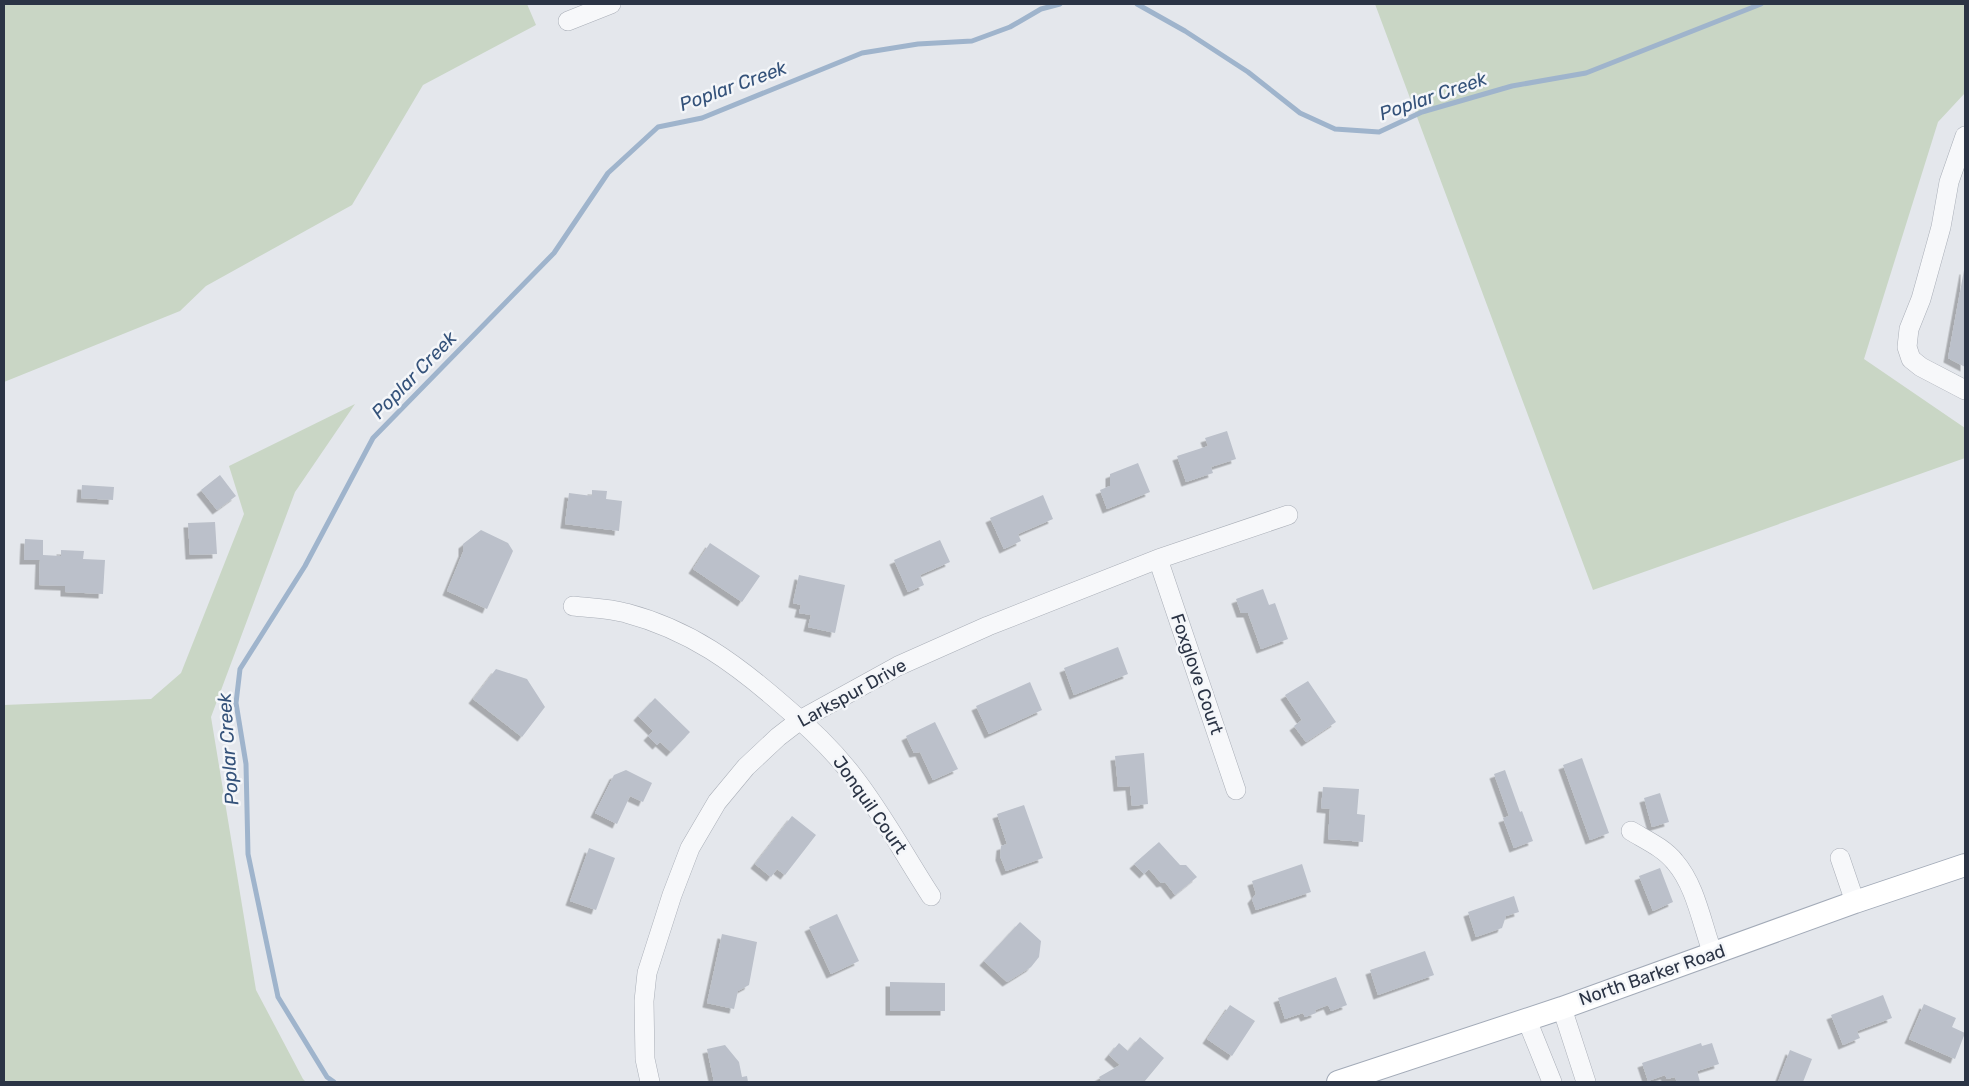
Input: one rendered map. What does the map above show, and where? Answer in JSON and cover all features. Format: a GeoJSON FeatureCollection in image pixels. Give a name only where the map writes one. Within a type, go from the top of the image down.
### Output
{"type":"FeatureCollection","features":[{"type":"Feature","properties":{"kind":"main road","name":"North Barker Road"},"geometry":{"type":"LineString","coordinates":[[1338,1082],[1562,1008],[1855,902],[1965,865]]}},
{"type":"Feature","properties":{"kind":"street"},"geometry":{"type":"LineString","coordinates":[[568,21],[611,4]]}},
{"type":"Feature","properties":{"kind":"street"},"geometry":{"type":"LineString","coordinates":[[1965,136],[1949,182],[1941,228],[1921,299],[1909,329],[1907,347],[1911,358],[1921,367],[1965,390]]}},
{"type":"Feature","properties":{"kind":"street","name":"Larkspur Drive"},"geometry":{"type":"LineString","coordinates":[[650,1082],[643,1024],[647,973],[672,895],[690,848],[717,802],[736,778],[778,737],[800,720],[898,666],[1057,597],[1158,559],[1288,515]]}},
{"type":"Feature","properties":{"kind":"street","name":"Foxglove Court"},"geometry":{"type":"LineString","coordinates":[[1158,559],[1236,790]]}},
{"type":"Feature","properties":{"kind":"street","name":"Jonquil Court"},"geometry":{"type":"LineString","coordinates":[[573,606],[624,612],[662,624],[710,648],[756,681],[827,746],[853,776],[901,846],[931,896]]}},
{"type":"Feature","properties":{"kind":"street"},"geometry":{"type":"LineString","coordinates":[[1631,831],[1656,845],[1675,862],[1695,895],[1713,954]]}},
{"type":"Feature","properties":{"kind":"street"},"geometry":{"type":"LineString","coordinates":[[1840,858],[1855,902]]}},
{"type":"Feature","properties":{"kind":"street"},"geometry":{"type":"LineString","coordinates":[[1562,1008],[1586,1082]]}},
{"type":"Feature","properties":{"kind":"street"},"geometry":{"type":"LineString","coordinates":[[1527,1020],[1552,1082]]}},
{"type":"Feature","properties":{"kind":"green space"},"geometry":{"type":"Polygon","coordinates":[[[4,4],[527,4],[536,25],[423,85],[352,205],[206,286],[180,311],[4,382],[4,4]]]}},
{"type":"Feature","properties":{"kind":"green space"},"geometry":{"type":"Polygon","coordinates":[[[1375,4],[1965,4],[1965,93],[1938,122],[1864,359],[1965,428],[1965,458],[1593,590],[1375,4]]]}},
{"type":"Feature","properties":{"kind":"green space"},"geometry":{"type":"Polygon","coordinates":[[[355,404],[295,492],[211,717],[256,990],[306,1082],[4,1082],[4,705],[151,699],[181,673],[244,514],[229,466],[355,404]]]}},
{"type":"Feature","properties":{"kind":"building"},"geometry":{"type":"Polygon","coordinates":[[[1965,270],[1965,367],[1948,358],[1965,270]]]}},
{"type":"Feature","properties":{"kind":"building"},"geometry":{"type":"Polygon","coordinates":[[[1227,431],[1236,459],[1211,467],[1213,473],[1186,482],[1177,456],[1208,446],[1205,438],[1227,431]]]}},
{"type":"Feature","properties":{"kind":"building"},"geometry":{"type":"Polygon","coordinates":[[[1138,463],[1150,492],[1107,509],[1100,490],[1110,486],[1110,474],[1138,463]]]}},
{"type":"Feature","properties":{"kind":"building"},"geometry":{"type":"Polygon","coordinates":[[[220,475],[236,496],[217,510],[201,490],[220,475]]]}},
{"type":"Feature","properties":{"kind":"building"},"geometry":{"type":"Polygon","coordinates":[[[82,485],[114,487],[113,500],[81,498],[82,485]]]}},
{"type":"Feature","properties":{"kind":"building"},"geometry":{"type":"Polygon","coordinates":[[[592,490],[607,491],[606,499],[622,501],[619,531],[565,524],[569,493],[592,496],[592,490]]]}},
{"type":"Feature","properties":{"kind":"building"},"geometry":{"type":"Polygon","coordinates":[[[1043,495],[1053,519],[1018,534],[1021,541],[1004,549],[990,518],[1043,495]]]}},
{"type":"Feature","properties":{"kind":"building"},"geometry":{"type":"Polygon","coordinates":[[[215,522],[217,554],[190,555],[188,523],[215,522]]]}},
{"type":"Feature","properties":{"kind":"building"},"geometry":{"type":"Polygon","coordinates":[[[481,530],[508,543],[513,551],[487,609],[447,591],[463,552],[463,544],[481,530]]]}},
{"type":"Feature","properties":{"kind":"building"},"geometry":{"type":"Polygon","coordinates":[[[25,539],[43,540],[43,555],[61,556],[61,550],[84,551],[83,559],[105,560],[103,594],[65,592],[65,586],[39,585],[40,560],[24,560],[25,539]]]}},
{"type":"Feature","properties":{"kind":"building"},"geometry":{"type":"Polygon","coordinates":[[[940,540],[950,562],[920,575],[924,585],[908,592],[894,560],[940,540]]]}},
{"type":"Feature","properties":{"kind":"building"},"geometry":{"type":"Polygon","coordinates":[[[710,543],[760,576],[742,602],[693,569],[710,543]]]}},
{"type":"Feature","properties":{"kind":"building"},"geometry":{"type":"Polygon","coordinates":[[[799,575],[845,585],[835,633],[808,627],[811,615],[799,613],[801,605],[793,603],[799,575]]]}},
{"type":"Feature","properties":{"kind":"building"},"geometry":{"type":"Polygon","coordinates":[[[1263,589],[1269,605],[1275,603],[1288,639],[1261,649],[1248,613],[1241,613],[1236,599],[1263,589]]]}},
{"type":"Feature","properties":{"kind":"building"},"geometry":{"type":"Polygon","coordinates":[[[1118,647],[1128,674],[1074,695],[1064,668],[1118,647]]]}},
{"type":"Feature","properties":{"kind":"building"},"geometry":{"type":"Polygon","coordinates":[[[496,669],[527,679],[545,707],[522,737],[473,699],[496,669]]]}},
{"type":"Feature","properties":{"kind":"building"},"geometry":{"type":"Polygon","coordinates":[[[1308,681],[1336,722],[1306,742],[1294,726],[1302,720],[1285,695],[1308,681]]]}},
{"type":"Feature","properties":{"kind":"building"},"geometry":{"type":"Polygon","coordinates":[[[1030,682],[1042,710],[989,734],[976,706],[1030,682]]]}},
{"type":"Feature","properties":{"kind":"building"},"geometry":{"type":"Polygon","coordinates":[[[655,698],[690,732],[671,752],[660,742],[657,745],[648,736],[653,731],[638,716],[655,698]]]}},
{"type":"Feature","properties":{"kind":"building"},"geometry":{"type":"Polygon","coordinates":[[[935,722],[958,769],[933,780],[920,752],[914,753],[906,736],[935,722]]]}},
{"type":"Feature","properties":{"kind":"building"},"geometry":{"type":"Polygon","coordinates":[[[1144,753],[1148,804],[1132,806],[1130,786],[1118,787],[1115,756],[1144,753]]]}},
{"type":"Feature","properties":{"kind":"building"},"geometry":{"type":"Polygon","coordinates":[[[1582,758],[1609,833],[1590,840],[1563,765],[1582,758]]]}},
{"type":"Feature","properties":{"kind":"building"},"geometry":{"type":"Polygon","coordinates":[[[626,770],[652,783],[643,802],[630,796],[617,824],[595,813],[614,775],[626,770]]]}},
{"type":"Feature","properties":{"kind":"building"},"geometry":{"type":"Polygon","coordinates":[[[1505,770],[1533,841],[1514,848],[1503,818],[1509,816],[1494,774],[1505,770]]]}},
{"type":"Feature","properties":{"kind":"building"},"geometry":{"type":"Polygon","coordinates":[[[1323,787],[1359,789],[1357,814],[1365,815],[1363,842],[1328,839],[1330,809],[1321,808],[1323,787]]]}},
{"type":"Feature","properties":{"kind":"building"},"geometry":{"type":"Polygon","coordinates":[[[1660,793],[1669,822],[1652,827],[1644,798],[1660,793]]]}},
{"type":"Feature","properties":{"kind":"building"},"geometry":{"type":"Polygon","coordinates":[[[1024,805],[1043,858],[1006,871],[1000,856],[1001,846],[1007,844],[997,814],[1024,805]]]}},
{"type":"Feature","properties":{"kind":"building"},"geometry":{"type":"Polygon","coordinates":[[[792,816],[816,835],[785,875],[777,869],[771,877],[755,864],[792,816]]]}},
{"type":"Feature","properties":{"kind":"building"},"geometry":{"type":"Polygon","coordinates":[[[1159,842],[1180,865],[1186,865],[1197,877],[1175,895],[1165,882],[1161,883],[1149,869],[1144,874],[1134,864],[1159,842]]]}},
{"type":"Feature","properties":{"kind":"building"},"geometry":{"type":"Polygon","coordinates":[[[589,848],[615,858],[596,910],[570,901],[589,848]]]}},
{"type":"Feature","properties":{"kind":"building"},"geometry":{"type":"Polygon","coordinates":[[[1302,864],[1311,892],[1256,910],[1252,899],[1256,894],[1252,881],[1302,864]]]}},
{"type":"Feature","properties":{"kind":"building"},"geometry":{"type":"Polygon","coordinates":[[[1660,868],[1673,902],[1653,911],[1639,876],[1660,868]]]}},
{"type":"Feature","properties":{"kind":"building"},"geometry":{"type":"Polygon","coordinates":[[[1514,896],[1519,912],[1506,916],[1502,928],[1476,937],[1468,912],[1514,896]]]}},
{"type":"Feature","properties":{"kind":"building"},"geometry":{"type":"Polygon","coordinates":[[[837,914],[859,961],[831,974],[809,927],[837,914]]]}},
{"type":"Feature","properties":{"kind":"building"},"geometry":{"type":"Polygon","coordinates":[[[1020,922],[1041,941],[1039,957],[1031,967],[1007,982],[984,961],[1020,922]]]}},
{"type":"Feature","properties":{"kind":"building"},"geometry":{"type":"Polygon","coordinates":[[[722,934],[757,942],[749,985],[738,991],[734,1009],[707,1003],[722,934]]]}},
{"type":"Feature","properties":{"kind":"building"},"geometry":{"type":"Polygon","coordinates":[[[1425,951],[1434,975],[1378,995],[1370,970],[1425,951]]]}},
{"type":"Feature","properties":{"kind":"building"},"geometry":{"type":"Polygon","coordinates":[[[1336,977],[1347,1005],[1331,1011],[1328,1005],[1315,1010],[1316,1013],[1305,1017],[1303,1013],[1285,1019],[1278,998],[1336,977]]]}},
{"type":"Feature","properties":{"kind":"building"},"geometry":{"type":"Polygon","coordinates":[[[890,982],[945,983],[945,1011],[890,1011],[890,982]]]}},
{"type":"Feature","properties":{"kind":"building"},"geometry":{"type":"Polygon","coordinates":[[[1883,995],[1892,1018],[1857,1031],[1860,1038],[1843,1045],[1831,1015],[1883,995]]]}},
{"type":"Feature","properties":{"kind":"building"},"geometry":{"type":"Polygon","coordinates":[[[1924,1004],[1956,1018],[1952,1027],[1965,1033],[1955,1059],[1909,1039],[1924,1004]]]}},
{"type":"Feature","properties":{"kind":"building"},"geometry":{"type":"Polygon","coordinates":[[[1230,1005],[1255,1021],[1232,1056],[1207,1039],[1230,1005]]]}},
{"type":"Feature","properties":{"kind":"building"},"geometry":{"type":"Polygon","coordinates":[[[1140,1037],[1164,1058],[1144,1082],[1102,1082],[1099,1077],[1120,1065],[1109,1055],[1119,1043],[1128,1051],[1140,1037]]]}},
{"type":"Feature","properties":{"kind":"building"},"geometry":{"type":"Polygon","coordinates":[[[1701,1043],[1702,1046],[1712,1043],[1719,1064],[1697,1071],[1700,1082],[1677,1082],[1675,1077],[1667,1079],[1665,1075],[1648,1081],[1642,1063],[1701,1043]]]}},
{"type":"Feature","properties":{"kind":"building"},"geometry":{"type":"Polygon","coordinates":[[[725,1045],[739,1062],[742,1077],[747,1076],[748,1082],[714,1082],[707,1049],[725,1045]]]}},
{"type":"Feature","properties":{"kind":"building"},"geometry":{"type":"Polygon","coordinates":[[[1790,1050],[1812,1059],[1803,1082],[1778,1082],[1790,1050]]]}},
{"type":"Feature","properties":{"kind":"waterway","name":"Poplar Creek"},"geometry":{"type":"LineString","coordinates":[[334,1082],[327,1077],[278,997],[248,854],[246,764],[236,703],[240,669],[305,566],[373,438],[554,253],[608,173],[658,127],[702,118],[862,53],[918,44],[972,41],[1010,27],[1041,9],[1060,4]]}},
{"type":"Feature","properties":{"kind":"waterway","name":"Poplar Creek"},"geometry":{"type":"LineString","coordinates":[[1137,4],[1185,31],[1248,72],[1300,113],[1335,129],[1379,132],[1422,112],[1512,86],[1586,73],[1761,4]]}}]}
